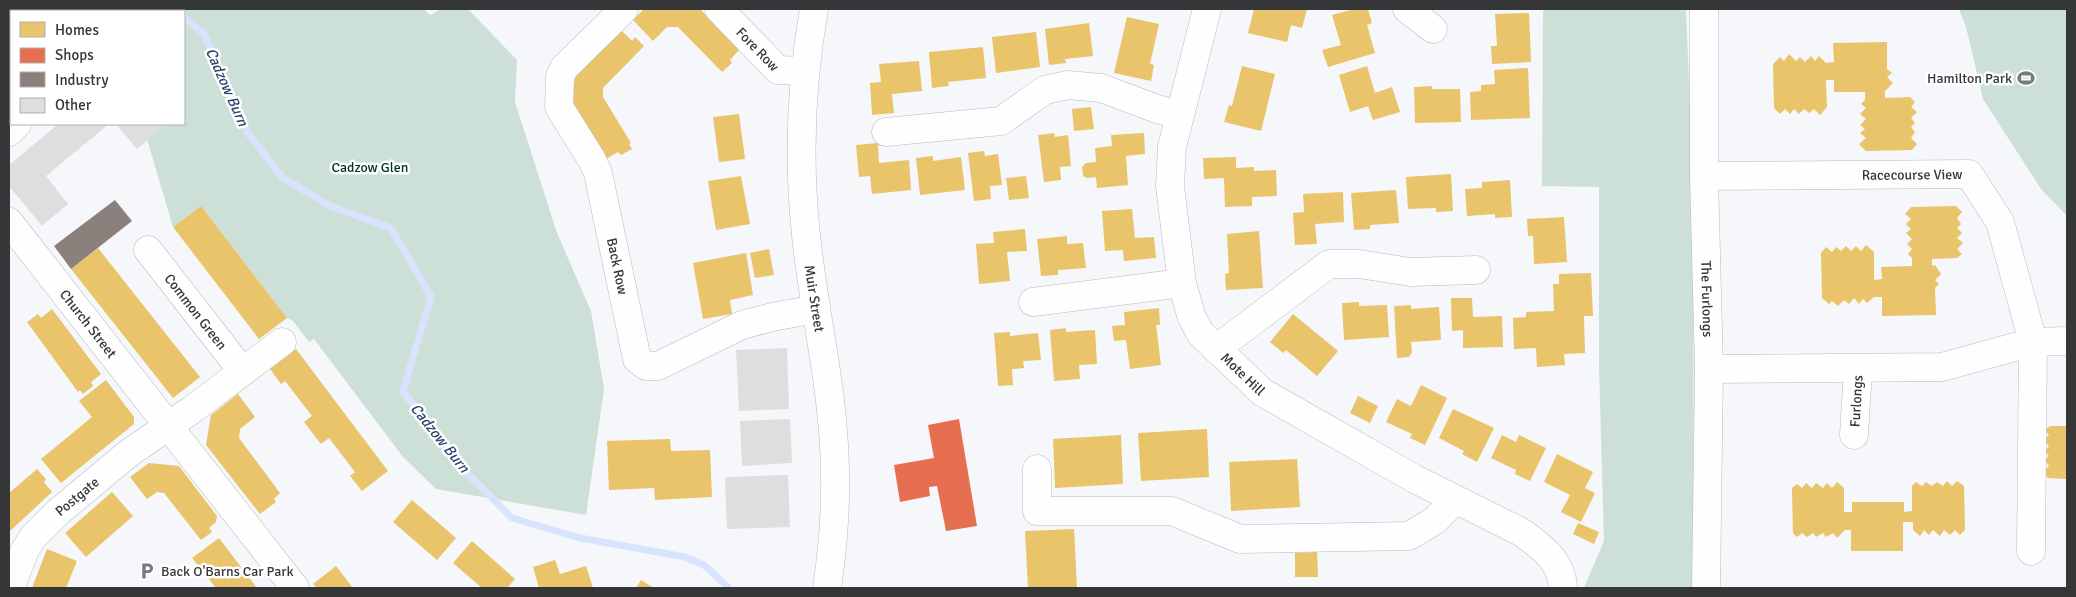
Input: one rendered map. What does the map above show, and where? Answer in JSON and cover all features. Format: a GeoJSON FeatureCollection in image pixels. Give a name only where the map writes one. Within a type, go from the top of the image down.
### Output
{"type":"FeatureCollection","features":[{"type":"Feature","properties":{"kind":"street","name":"Fore Row"},"geometry":{"type":"LineString","coordinates":[[719,9],[778,70],[805,71]]}},
{"type":"Feature","properties":{"kind":"street","name":"Muir Street"},"geometry":{"type":"LineString","coordinates":[[814,9],[805,71],[802,122],[804,206],[834,444],[834,518],[827,588]]}},
{"type":"Feature","properties":{"kind":"street","name":"Mote Hill"},"geometry":{"type":"LineString","coordinates":[[1207,9],[1172,147],[1170,186],[1182,283],[1191,315],[1200,333],[1262,392],[1455,500],[1521,532],[1536,542],[1557,565],[1563,588]]}},
{"type":"Feature","properties":{"kind":"street"},"geometry":{"type":"LineString","coordinates":[[1408,9],[1433,30]]}},
{"type":"Feature","properties":{"kind":"street","name":"The Furlongs"},"geometry":{"type":"LineString","coordinates":[[1704,9],[1704,176],[1710,370],[1706,588]]}},
{"type":"Feature","properties":{"kind":"street","name":"Back Row"},"geometry":{"type":"LineString","coordinates":[[621,12],[564,68],[560,77],[558,103],[598,173],[637,359],[646,366],[658,366],[742,325],[772,316],[816,309]]}},
{"type":"Feature","properties":{"kind":"street"},"geometry":{"type":"LineString","coordinates":[[886,132],[1002,121],[1045,90],[1068,85],[1101,88],[1157,109],[1180,115]]}},
{"type":"Feature","properties":{"kind":"street","name":"Racecourse View"},"geometry":{"type":"LineString","coordinates":[[1704,176],[1969,174],[2000,222],[2033,342]]}},
{"type":"Feature","properties":{"kind":"street","name":"Church Street"},"geometry":{"type":"LineString","coordinates":[[9,222],[170,425],[295,588]]}},
{"type":"Feature","properties":{"kind":"street","name":"Common Green"},"geometry":{"type":"LineString","coordinates":[[148,250],[243,372]]}},
{"type":"Feature","properties":{"kind":"street"},"geometry":{"type":"LineString","coordinates":[[1216,349],[1329,264],[1359,264],[1410,272],[1476,270]]}},
{"type":"Feature","properties":{"kind":"street"},"geometry":{"type":"LineString","coordinates":[[1033,302],[1182,283]]}},
{"type":"Feature","properties":{"kind":"street"},"geometry":{"type":"LineString","coordinates":[[1710,370],[1942,367],[2033,342],[2067,341]]}},
{"type":"Feature","properties":{"kind":"street"},"geometry":{"type":"LineString","coordinates":[[170,425],[282,342]]}},
{"type":"Feature","properties":{"kind":"street"},"geometry":{"type":"LineString","coordinates":[[2031,551],[2033,342]]}},
{"type":"Feature","properties":{"kind":"street","name":"Furlongs"},"geometry":{"type":"LineString","coordinates":[[1854,435],[1858,368]]}},
{"type":"Feature","properties":{"kind":"street","name":"Postgate"},"geometry":{"type":"LineString","coordinates":[[12,576],[25,550],[44,525],[129,453],[170,425]]}},
{"type":"Feature","properties":{"kind":"street"},"geometry":{"type":"LineString","coordinates":[[1037,469],[1037,511],[1172,511],[1240,539],[1410,536],[1434,521],[1455,500]]}},
{"type":"Feature","properties":{"kind":"green space","name":"Cadzow Glen"},"geometry":{"type":"Polygon","coordinates":[[[424,9],[430,15],[441,9],[468,9],[517,60],[515,102],[557,233],[591,311],[604,389],[586,515],[436,489],[403,457],[314,339],[309,342],[293,321],[287,318],[201,206],[173,227],[147,139],[163,125],[185,125],[185,10],[96,10],[424,9]]]}},
{"type":"Feature","properties":{"kind":"green space"},"geometry":{"type":"Polygon","coordinates":[[[1543,9],[1686,9],[1693,180],[1694,588],[1584,588],[1604,541],[1599,366],[1599,187],[1542,186],[1543,9]]]}},
{"type":"Feature","properties":{"kind":"green space","name":"Hamilton Park"},"geometry":{"type":"Polygon","coordinates":[[[1959,9],[2067,9],[2067,216],[2041,189],[1983,99],[1966,27],[1959,9]]]}},
{"type":"Feature","properties":{"kind":"building: Homes"},"geometry":{"type":"Polygon","coordinates":[[[644,9],[700,9],[739,50],[730,60],[732,63],[722,72],[678,27],[667,27],[653,41],[633,20],[644,9]]]}},
{"type":"Feature","properties":{"kind":"building: Homes"},"geometry":{"type":"Polygon","coordinates":[[[1254,9],[1307,9],[1302,28],[1291,25],[1287,42],[1248,33],[1254,9]]]}},
{"type":"Feature","properties":{"kind":"building: Homes"},"geometry":{"type":"Polygon","coordinates":[[[1354,9],[1368,9],[1372,23],[1367,25],[1375,53],[1328,67],[1322,50],[1341,45],[1332,15],[1354,9]]]}},
{"type":"Feature","properties":{"kind":"building: Homes"},"geometry":{"type":"Polygon","coordinates":[[[1529,13],[1531,62],[1492,64],[1491,46],[1497,46],[1495,14],[1529,13]]]}},
{"type":"Feature","properties":{"kind":"building: Homes"},"geometry":{"type":"Polygon","coordinates":[[[1127,17],[1159,24],[1150,64],[1154,65],[1151,81],[1114,73],[1127,17]]]}},
{"type":"Feature","properties":{"kind":"building: Homes"},"geometry":{"type":"Polygon","coordinates":[[[1089,23],[1093,56],[1065,59],[1066,63],[1049,65],[1045,29],[1089,23]]]}},
{"type":"Feature","properties":{"kind":"building: Homes"},"geometry":{"type":"Polygon","coordinates":[[[622,31],[632,41],[635,37],[644,46],[603,88],[603,97],[631,143],[629,144],[632,149],[621,155],[618,152],[606,159],[572,103],[575,76],[622,31]]]}},
{"type":"Feature","properties":{"kind":"building: Homes"},"geometry":{"type":"Polygon","coordinates":[[[1036,32],[1040,67],[996,73],[992,37],[1036,32]]]}},
{"type":"Feature","properties":{"kind":"building: Homes"},"geometry":{"type":"Polygon","coordinates":[[[1887,42],[1887,69],[1892,73],[1887,77],[1893,83],[1885,91],[1885,98],[1910,97],[1915,102],[1911,107],[1917,112],[1911,118],[1915,123],[1911,127],[1915,132],[1911,138],[1917,144],[1912,150],[1866,151],[1859,144],[1866,138],[1860,133],[1865,129],[1860,125],[1866,119],[1860,114],[1866,108],[1861,104],[1865,100],[1865,92],[1834,92],[1834,80],[1826,80],[1827,107],[1820,115],[1814,109],[1809,113],[1804,109],[1799,114],[1794,109],[1790,114],[1785,109],[1780,114],[1774,108],[1773,64],[1780,57],[1784,61],[1789,54],[1796,61],[1800,57],[1805,62],[1811,56],[1815,61],[1819,56],[1826,63],[1834,62],[1833,43],[1887,42]]]}},
{"type":"Feature","properties":{"kind":"building: Homes"},"geometry":{"type":"Polygon","coordinates":[[[983,47],[986,78],[948,82],[949,86],[932,88],[929,52],[983,47]]]}},
{"type":"Feature","properties":{"kind":"building: Homes"},"geometry":{"type":"Polygon","coordinates":[[[919,61],[922,91],[892,94],[894,113],[872,115],[870,83],[881,82],[879,64],[919,61]]]}},
{"type":"Feature","properties":{"kind":"building: Homes"},"geometry":{"type":"Polygon","coordinates":[[[1242,66],[1275,74],[1261,131],[1224,122],[1229,105],[1232,106],[1242,66]]]}},
{"type":"Feature","properties":{"kind":"building: Homes"},"geometry":{"type":"Polygon","coordinates":[[[1367,66],[1375,93],[1392,87],[1400,112],[1373,120],[1368,106],[1350,112],[1339,75],[1367,66]]]}},
{"type":"Feature","properties":{"kind":"building: Homes"},"geometry":{"type":"Polygon","coordinates":[[[1528,68],[1530,118],[1471,120],[1470,92],[1481,91],[1481,85],[1495,84],[1494,70],[1528,68]]]}},
{"type":"Feature","properties":{"kind":"building: Homes"},"geometry":{"type":"Polygon","coordinates":[[[1432,86],[1432,89],[1460,89],[1461,122],[1415,123],[1414,87],[1432,86]]]}},
{"type":"Feature","properties":{"kind":"building: Homes"},"geometry":{"type":"Polygon","coordinates":[[[1091,107],[1094,129],[1074,131],[1072,109],[1091,107]]]}},
{"type":"Feature","properties":{"kind":"building: Homes"},"geometry":{"type":"Polygon","coordinates":[[[739,114],[745,159],[719,162],[713,117],[739,114]]]}},
{"type":"Feature","properties":{"kind":"building: Homes"},"geometry":{"type":"Polygon","coordinates":[[[1054,133],[1055,137],[1068,135],[1071,166],[1060,167],[1061,180],[1044,182],[1038,135],[1054,133]]]}},
{"type":"Feature","properties":{"kind":"building: Homes"},"geometry":{"type":"Polygon","coordinates":[[[1144,133],[1145,154],[1126,156],[1128,185],[1097,188],[1096,177],[1087,178],[1083,176],[1082,167],[1086,163],[1096,162],[1095,148],[1112,146],[1111,135],[1144,133]]]}},
{"type":"Feature","properties":{"kind":"building: Homes"},"geometry":{"type":"Polygon","coordinates":[[[878,143],[879,163],[909,160],[911,190],[872,194],[870,176],[859,177],[856,145],[878,143]]]}},
{"type":"Feature","properties":{"kind":"building: Homes"},"geometry":{"type":"Polygon","coordinates":[[[984,151],[985,156],[998,154],[1002,185],[990,186],[991,199],[974,201],[968,153],[984,151]]]}},
{"type":"Feature","properties":{"kind":"building: Homes"},"geometry":{"type":"Polygon","coordinates":[[[933,156],[933,161],[961,157],[965,190],[920,195],[916,158],[933,156]]]}},
{"type":"Feature","properties":{"kind":"building: Homes"},"geometry":{"type":"Polygon","coordinates":[[[1236,157],[1236,168],[1254,167],[1254,171],[1276,170],[1277,196],[1252,197],[1252,206],[1225,207],[1224,178],[1204,179],[1203,158],[1236,157]]]}},
{"type":"Feature","properties":{"kind":"building: Homes"},"geometry":{"type":"Polygon","coordinates":[[[1451,174],[1453,211],[1436,212],[1436,208],[1408,209],[1406,177],[1451,174]]]}},
{"type":"Feature","properties":{"kind":"building: Homes"},"geometry":{"type":"Polygon","coordinates":[[[741,176],[750,224],[716,230],[708,181],[741,176]]]}},
{"type":"Feature","properties":{"kind":"building: Homes"},"geometry":{"type":"Polygon","coordinates":[[[1026,176],[1029,198],[1009,200],[1006,178],[1026,176]]]}},
{"type":"Feature","properties":{"kind":"building: Homes"},"geometry":{"type":"Polygon","coordinates":[[[1510,180],[1512,217],[1495,218],[1495,214],[1467,216],[1465,189],[1482,188],[1482,182],[1510,180]]]}},
{"type":"Feature","properties":{"kind":"building: Homes"},"geometry":{"type":"Polygon","coordinates":[[[1396,190],[1399,223],[1370,225],[1370,229],[1354,230],[1351,193],[1396,190]]]}},
{"type":"Feature","properties":{"kind":"building: Homes"},"geometry":{"type":"Polygon","coordinates":[[[1343,192],[1344,222],[1315,224],[1317,244],[1295,245],[1293,213],[1304,212],[1303,194],[1343,192]]]}},
{"type":"Feature","properties":{"kind":"building: Homes"},"geometry":{"type":"Polygon","coordinates":[[[201,206],[287,318],[259,339],[173,227],[201,206]]]}},
{"type":"Feature","properties":{"kind":"building: Homes"},"geometry":{"type":"Polygon","coordinates":[[[1956,206],[1962,212],[1957,218],[1961,224],[1957,228],[1962,233],[1957,238],[1963,243],[1957,249],[1962,254],[1957,258],[1932,259],[1932,266],[1935,265],[1941,274],[1935,280],[1939,284],[1935,288],[1936,315],[1882,316],[1882,297],[1874,297],[1867,303],[1863,299],[1859,304],[1854,298],[1849,304],[1844,300],[1838,306],[1832,301],[1829,304],[1822,298],[1821,253],[1826,247],[1832,252],[1836,247],[1841,251],[1846,246],[1851,251],[1856,246],[1861,251],[1866,245],[1874,252],[1874,280],[1882,279],[1881,267],[1912,266],[1912,258],[1908,254],[1912,249],[1907,244],[1912,239],[1906,233],[1911,229],[1906,224],[1911,219],[1905,214],[1911,207],[1956,206]]]}},
{"type":"Feature","properties":{"kind":"building: Homes"},"geometry":{"type":"Polygon","coordinates":[[[1132,209],[1135,238],[1154,237],[1156,258],[1124,261],[1123,250],[1105,251],[1102,211],[1132,209]]]}},
{"type":"Feature","properties":{"kind":"building: Homes"},"geometry":{"type":"Polygon","coordinates":[[[1564,217],[1567,262],[1534,264],[1533,236],[1528,236],[1527,219],[1564,217]]]}},
{"type":"Feature","properties":{"kind":"building: Homes"},"geometry":{"type":"Polygon","coordinates":[[[1025,229],[1027,251],[1007,252],[1010,281],[979,284],[976,244],[994,243],[993,232],[1025,229]]]}},
{"type":"Feature","properties":{"kind":"building: Homes"},"geometry":{"type":"Polygon","coordinates":[[[1259,231],[1263,288],[1226,290],[1225,274],[1229,273],[1227,234],[1259,231]]]}},
{"type":"Feature","properties":{"kind":"building: Homes"},"geometry":{"type":"Polygon","coordinates":[[[1067,236],[1067,244],[1083,243],[1086,268],[1058,270],[1058,275],[1041,276],[1037,239],[1067,236]]]}},
{"type":"Feature","properties":{"kind":"building: Homes"},"geometry":{"type":"Polygon","coordinates":[[[98,248],[200,377],[173,398],[71,269],[98,248]]]}},
{"type":"Feature","properties":{"kind":"building: Homes"},"geometry":{"type":"Polygon","coordinates":[[[769,249],[774,275],[755,278],[750,253],[769,249]]]}},
{"type":"Feature","properties":{"kind":"building: Homes"},"geometry":{"type":"Polygon","coordinates":[[[746,253],[753,295],[730,300],[732,314],[703,319],[693,263],[746,253]]]}},
{"type":"Feature","properties":{"kind":"building: Homes"},"geometry":{"type":"Polygon","coordinates":[[[1591,273],[1593,316],[1584,316],[1585,353],[1564,354],[1565,365],[1537,367],[1536,348],[1514,349],[1513,318],[1526,317],[1526,312],[1554,311],[1553,284],[1559,284],[1559,274],[1591,273]]]}},
{"type":"Feature","properties":{"kind":"building: Homes"},"geometry":{"type":"Polygon","coordinates":[[[1451,298],[1472,298],[1473,317],[1502,316],[1503,347],[1463,348],[1463,330],[1452,331],[1451,298]]]}},
{"type":"Feature","properties":{"kind":"building: Homes"},"geometry":{"type":"Polygon","coordinates":[[[1359,302],[1359,306],[1387,305],[1389,337],[1344,340],[1342,303],[1359,302]]]}},
{"type":"Feature","properties":{"kind":"building: Homes"},"geometry":{"type":"Polygon","coordinates":[[[1411,305],[1411,309],[1439,307],[1441,340],[1411,342],[1412,352],[1409,357],[1397,358],[1394,306],[1411,305]]]}},
{"type":"Feature","properties":{"kind":"building: Homes"},"geometry":{"type":"Polygon","coordinates":[[[1159,308],[1160,325],[1156,325],[1161,365],[1130,369],[1126,340],[1114,341],[1112,326],[1125,325],[1124,312],[1159,308]]]}},
{"type":"Feature","properties":{"kind":"building: Homes"},"geometry":{"type":"Polygon","coordinates":[[[52,309],[101,374],[91,382],[93,386],[83,394],[80,390],[78,392],[27,322],[38,314],[41,318],[52,309]]]}},
{"type":"Feature","properties":{"kind":"building: Homes"},"geometry":{"type":"Polygon","coordinates":[[[1293,314],[1338,351],[1317,376],[1286,350],[1283,353],[1270,342],[1293,314]]]}},
{"type":"Feature","properties":{"kind":"building: Homes"},"geometry":{"type":"Polygon","coordinates":[[[1066,328],[1066,332],[1095,330],[1097,364],[1079,365],[1080,379],[1054,381],[1050,330],[1066,328]]]}},
{"type":"Feature","properties":{"kind":"building: Homes"},"geometry":{"type":"Polygon","coordinates":[[[1010,332],[1010,336],[1038,333],[1041,360],[1023,361],[1024,368],[1012,369],[1013,385],[998,386],[994,333],[1010,332]]]}},
{"type":"Feature","properties":{"kind":"building: Homes"},"geometry":{"type":"Polygon","coordinates":[[[296,349],[388,471],[362,491],[350,476],[355,472],[329,438],[321,444],[304,422],[312,416],[285,381],[281,384],[270,369],[296,349]]]}},
{"type":"Feature","properties":{"kind":"building: Homes"},"geometry":{"type":"Polygon","coordinates":[[[106,380],[134,417],[134,424],[61,483],[41,459],[92,417],[79,401],[106,380]]]}},
{"type":"Feature","properties":{"kind":"building: Homes"},"geometry":{"type":"Polygon","coordinates":[[[1421,385],[1447,398],[1425,445],[1410,438],[1412,434],[1386,422],[1397,399],[1411,406],[1421,385]]]}},
{"type":"Feature","properties":{"kind":"building: Homes"},"geometry":{"type":"Polygon","coordinates":[[[238,394],[255,417],[240,429],[239,438],[280,493],[274,499],[276,502],[260,514],[206,445],[211,415],[238,394]]]}},
{"type":"Feature","properties":{"kind":"building: Homes"},"geometry":{"type":"Polygon","coordinates":[[[1358,396],[1378,406],[1370,423],[1350,413],[1358,396]]]}},
{"type":"Feature","properties":{"kind":"building: Homes"},"geometry":{"type":"Polygon","coordinates":[[[1453,409],[1494,428],[1477,462],[1462,454],[1464,451],[1439,438],[1453,409]]]}},
{"type":"Feature","properties":{"kind":"building: Homes"},"geometry":{"type":"Polygon","coordinates":[[[2050,426],[2067,426],[2067,479],[2048,478],[2043,472],[2049,466],[2045,460],[2049,456],[2045,451],[2049,446],[2044,440],[2049,435],[2045,430],[2050,426]]]}},
{"type":"Feature","properties":{"kind":"building: Homes"},"geometry":{"type":"Polygon","coordinates":[[[1207,429],[1209,477],[1141,481],[1138,433],[1207,429]]]}},
{"type":"Feature","properties":{"kind":"building: Homes"},"geometry":{"type":"Polygon","coordinates":[[[1121,435],[1123,484],[1055,488],[1053,439],[1121,435]]]}},
{"type":"Feature","properties":{"kind":"building: Homes"},"geometry":{"type":"Polygon","coordinates":[[[1502,435],[1516,442],[1519,435],[1546,448],[1530,481],[1515,474],[1516,470],[1491,458],[1502,435]]]}},
{"type":"Feature","properties":{"kind":"building: Homes"},"geometry":{"type":"Polygon","coordinates":[[[670,439],[671,451],[710,450],[712,497],[655,500],[654,488],[609,490],[607,441],[670,439]]]}},
{"type":"Feature","properties":{"kind":"building: Homes"},"geometry":{"type":"Polygon","coordinates":[[[1557,454],[1593,472],[1585,488],[1595,493],[1581,522],[1561,512],[1570,495],[1544,482],[1557,454]]]}},
{"type":"Feature","properties":{"kind":"building: Homes"},"geometry":{"type":"Polygon","coordinates":[[[1297,459],[1300,507],[1231,511],[1229,462],[1297,459]]]}},
{"type":"Feature","properties":{"kind":"building: Homes"},"geometry":{"type":"Polygon","coordinates":[[[149,463],[179,466],[217,516],[216,522],[209,528],[212,532],[201,540],[164,493],[157,492],[147,499],[130,477],[149,463]]]}},
{"type":"Feature","properties":{"kind":"building: Homes"},"geometry":{"type":"Polygon","coordinates":[[[37,469],[46,479],[44,482],[52,492],[9,532],[9,493],[37,469]]]}},
{"type":"Feature","properties":{"kind":"building: Homes"},"geometry":{"type":"Polygon","coordinates":[[[1947,481],[1952,486],[1957,481],[1964,486],[1965,530],[1960,535],[1955,530],[1950,535],[1944,530],[1940,536],[1933,530],[1929,535],[1924,530],[1920,536],[1913,530],[1913,522],[1903,522],[1903,551],[1851,551],[1851,530],[1845,530],[1837,538],[1833,533],[1826,537],[1823,533],[1816,537],[1813,533],[1807,537],[1802,533],[1797,537],[1793,533],[1792,488],[1797,484],[1802,488],[1806,483],[1812,488],[1816,483],[1823,488],[1827,483],[1832,488],[1837,482],[1844,488],[1844,512],[1852,512],[1852,502],[1904,502],[1904,512],[1912,511],[1912,486],[1916,482],[1922,486],[1926,482],[1932,486],[1937,482],[1943,486],[1947,481]]]}},
{"type":"Feature","properties":{"kind":"building: Homes"},"geometry":{"type":"Polygon","coordinates":[[[112,492],[133,516],[86,557],[65,533],[112,492]]]}},
{"type":"Feature","properties":{"kind":"building: Homes"},"geometry":{"type":"Polygon","coordinates":[[[412,500],[456,538],[437,560],[393,522],[412,500]]]}},
{"type":"Feature","properties":{"kind":"building: Homes"},"geometry":{"type":"Polygon","coordinates":[[[1578,523],[1599,532],[1594,544],[1573,534],[1578,523]]]}},
{"type":"Feature","properties":{"kind":"building: Homes"},"geometry":{"type":"Polygon","coordinates":[[[1074,529],[1077,588],[1028,588],[1025,531],[1074,529]]]}},
{"type":"Feature","properties":{"kind":"building: Homes"},"geometry":{"type":"Polygon","coordinates":[[[219,538],[257,588],[216,588],[192,558],[219,538]]]}},
{"type":"Feature","properties":{"kind":"building: Homes"},"geometry":{"type":"Polygon","coordinates":[[[472,541],[515,579],[507,588],[482,588],[453,563],[472,541]]]}},
{"type":"Feature","properties":{"kind":"building: Homes"},"geometry":{"type":"Polygon","coordinates":[[[47,549],[77,561],[66,588],[32,588],[47,549]]]}},
{"type":"Feature","properties":{"kind":"building: Homes"},"geometry":{"type":"Polygon","coordinates":[[[1317,552],[1318,577],[1295,577],[1295,553],[1317,552]]]}},
{"type":"Feature","properties":{"kind":"building: Homes"},"geometry":{"type":"Polygon","coordinates":[[[555,560],[560,574],[586,566],[593,588],[539,588],[533,567],[555,560]]]}},
{"type":"Feature","properties":{"kind":"building: Homes"},"geometry":{"type":"Polygon","coordinates":[[[336,566],[353,588],[317,588],[313,584],[336,566]]]}},
{"type":"Feature","properties":{"kind":"building: Homes"},"geometry":{"type":"Polygon","coordinates":[[[641,580],[654,588],[636,588],[641,580]]]}},
{"type":"Feature","properties":{"kind":"building: Shops"},"geometry":{"type":"Polygon","coordinates":[[[959,419],[977,526],[946,531],[937,486],[929,487],[930,496],[900,502],[894,465],[934,458],[928,425],[959,419]]]}},
{"type":"Feature","properties":{"kind":"building: Industry"},"geometry":{"type":"Polygon","coordinates":[[[115,200],[132,221],[71,269],[54,246],[115,200]]]}},
{"type":"Feature","properties":{"kind":"building: Other"},"geometry":{"type":"Polygon","coordinates":[[[9,10],[10,79],[9,80],[9,10]]]}},
{"type":"Feature","properties":{"kind":"building: Other"},"geometry":{"type":"Polygon","coordinates":[[[57,125],[108,125],[46,176],[68,204],[42,226],[9,186],[9,165],[57,125]]]}},
{"type":"Feature","properties":{"kind":"building: Other"},"geometry":{"type":"Polygon","coordinates":[[[117,125],[166,125],[137,149],[117,125]]]}},
{"type":"Feature","properties":{"kind":"building: Other"},"geometry":{"type":"Polygon","coordinates":[[[787,348],[789,409],[739,411],[736,350],[787,348]]]}},
{"type":"Feature","properties":{"kind":"building: Other"},"geometry":{"type":"Polygon","coordinates":[[[790,419],[792,463],[742,466],[740,421],[790,419]]]}},
{"type":"Feature","properties":{"kind":"building: Other"},"geometry":{"type":"Polygon","coordinates":[[[788,475],[790,527],[727,529],[725,477],[788,475]]]}},
{"type":"Feature","properties":{"kind":"waterway","name":"Cadzow Burn"},"geometry":{"type":"LineString","coordinates":[[185,18],[204,34],[247,132],[282,177],[330,206],[391,228],[431,297],[403,391],[453,459],[512,518],[580,538],[685,557],[704,565],[729,588]]}},
{"type":"Feature","properties":{"kind":"place","name":"Hamilton Park"},"geometry":{"type":"Point","coordinates":[2026,78]}},
{"type":"Feature","properties":{"kind":"place","name":"Back O'Barns Car Park"},"geometry":{"type":"Point","coordinates":[147,571]}}]}
